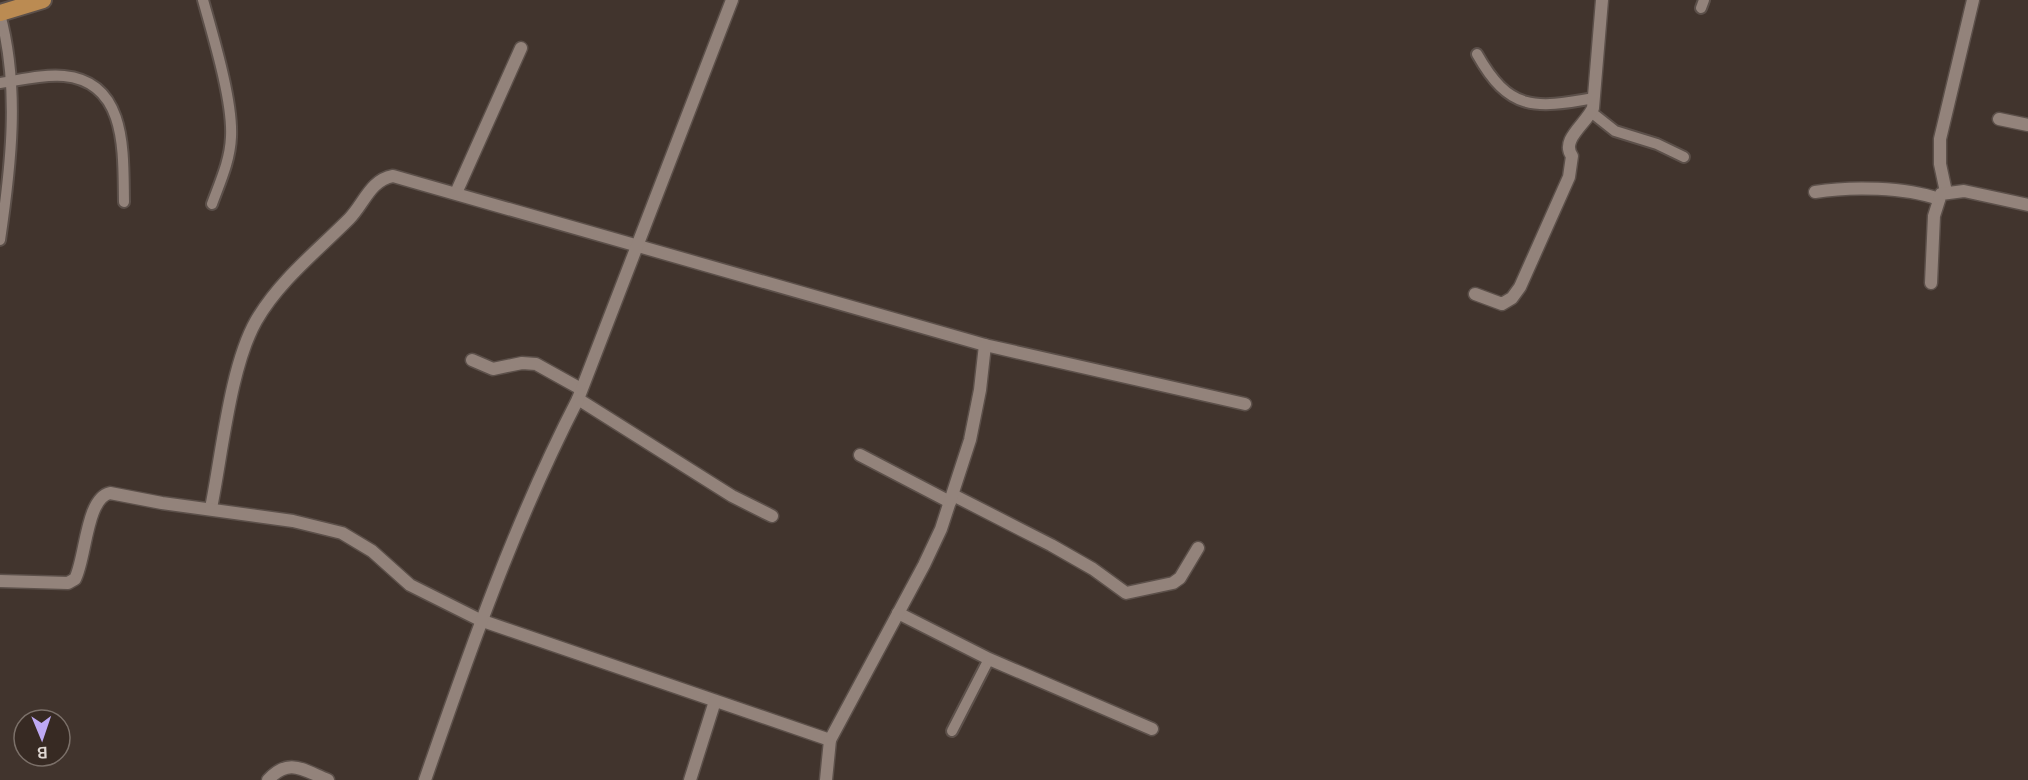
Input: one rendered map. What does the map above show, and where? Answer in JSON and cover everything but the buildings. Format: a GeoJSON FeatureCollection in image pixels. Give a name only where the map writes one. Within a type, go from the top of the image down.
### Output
{"type":"FeatureCollection","features":[{"type":"Feature","properties":{"kind":"highway"},"geometry":{"type":"LineString","coordinates":[[0,14],[43,0]]}},
{"type":"Feature","properties":{"kind":"street"},"geometry":{"type":"LineString","coordinates":[[425,780],[480,620],[546,460],[580,394],[732,0]]}},
{"type":"Feature","properties":{"kind":"street"},"geometry":{"type":"LineString","coordinates":[[1475,294],[1502,304],[1512,298],[1520,286],[1569,177],[1572,156],[1568,150],[1568,142],[1588,119],[1594,98],[1602,0]]}},
{"type":"Feature","properties":{"kind":"street"},"geometry":{"type":"LineString","coordinates":[[1930,283],[1934,216],[1942,195],[1940,139],[1973,0]]}},
{"type":"Feature","properties":{"kind":"street"},"geometry":{"type":"LineString","coordinates":[[456,193],[520,48]]}},
{"type":"Feature","properties":{"kind":"street"},"geometry":{"type":"LineString","coordinates":[[1999,119],[2028,125]]}},
{"type":"Feature","properties":{"kind":"street"},"geometry":{"type":"LineString","coordinates":[[212,508],[236,380],[247,340],[257,319],[292,272],[353,215],[374,185],[385,177],[393,176],[985,345],[1245,404]]}},
{"type":"Feature","properties":{"kind":"street"},"geometry":{"type":"LineString","coordinates":[[1815,192],[1838,188],[1942,195],[1964,190],[2028,205]]}},
{"type":"Feature","properties":{"kind":"street"},"geometry":{"type":"LineString","coordinates":[[826,780],[830,740],[924,565],[952,498],[970,440],[980,390],[985,345]]}},
{"type":"Feature","properties":{"kind":"street"},"geometry":{"type":"LineString","coordinates":[[472,360],[493,369],[522,363],[536,364],[732,496],[772,516]]}},
{"type":"Feature","properties":{"kind":"street"},"geometry":{"type":"LineString","coordinates":[[860,455],[1051,545],[1093,569],[1126,593],[1173,583],[1180,578],[1198,548]]}},
{"type":"Feature","properties":{"kind":"street"},"geometry":{"type":"LineString","coordinates":[[0,581],[68,583],[75,579],[95,505],[103,494],[110,493],[162,503],[293,520],[342,533],[372,551],[410,585],[480,620],[830,740]]}},
{"type":"Feature","properties":{"kind":"street"},"geometry":{"type":"LineString","coordinates":[[898,613],[989,659],[1152,729]]}},
{"type":"Feature","properties":{"kind":"street"},"geometry":{"type":"LineString","coordinates":[[690,780],[715,702]]}},
{"type":"Feature","properties":{"kind":"street"},"geometry":{"type":"LineString","coordinates":[[268,780],[278,768],[287,766],[328,780]]}},
{"type":"Feature","properties":{"kind":"lane"},"geometry":{"type":"LineString","coordinates":[[203,0],[216,48],[231,136],[227,164],[212,204]]}},
{"type":"Feature","properties":{"kind":"lane"},"geometry":{"type":"LineString","coordinates":[[0,14],[9,48],[13,81],[6,201],[0,240]]}},
{"type":"Feature","properties":{"kind":"lane"},"geometry":{"type":"LineString","coordinates":[[1477,54],[1490,78],[1510,95],[1527,104],[1564,104],[1594,98]]}},
{"type":"Feature","properties":{"kind":"lane"},"geometry":{"type":"LineString","coordinates":[[0,83],[62,76],[84,80],[106,95],[118,120],[124,202]]}},
{"type":"Feature","properties":{"kind":"lane"},"geometry":{"type":"LineString","coordinates":[[1591,112],[1615,131],[1657,144],[1684,157]]}},
{"type":"Feature","properties":{"kind":"lane"},"geometry":{"type":"LineString","coordinates":[[952,731],[989,659]]}}]}
